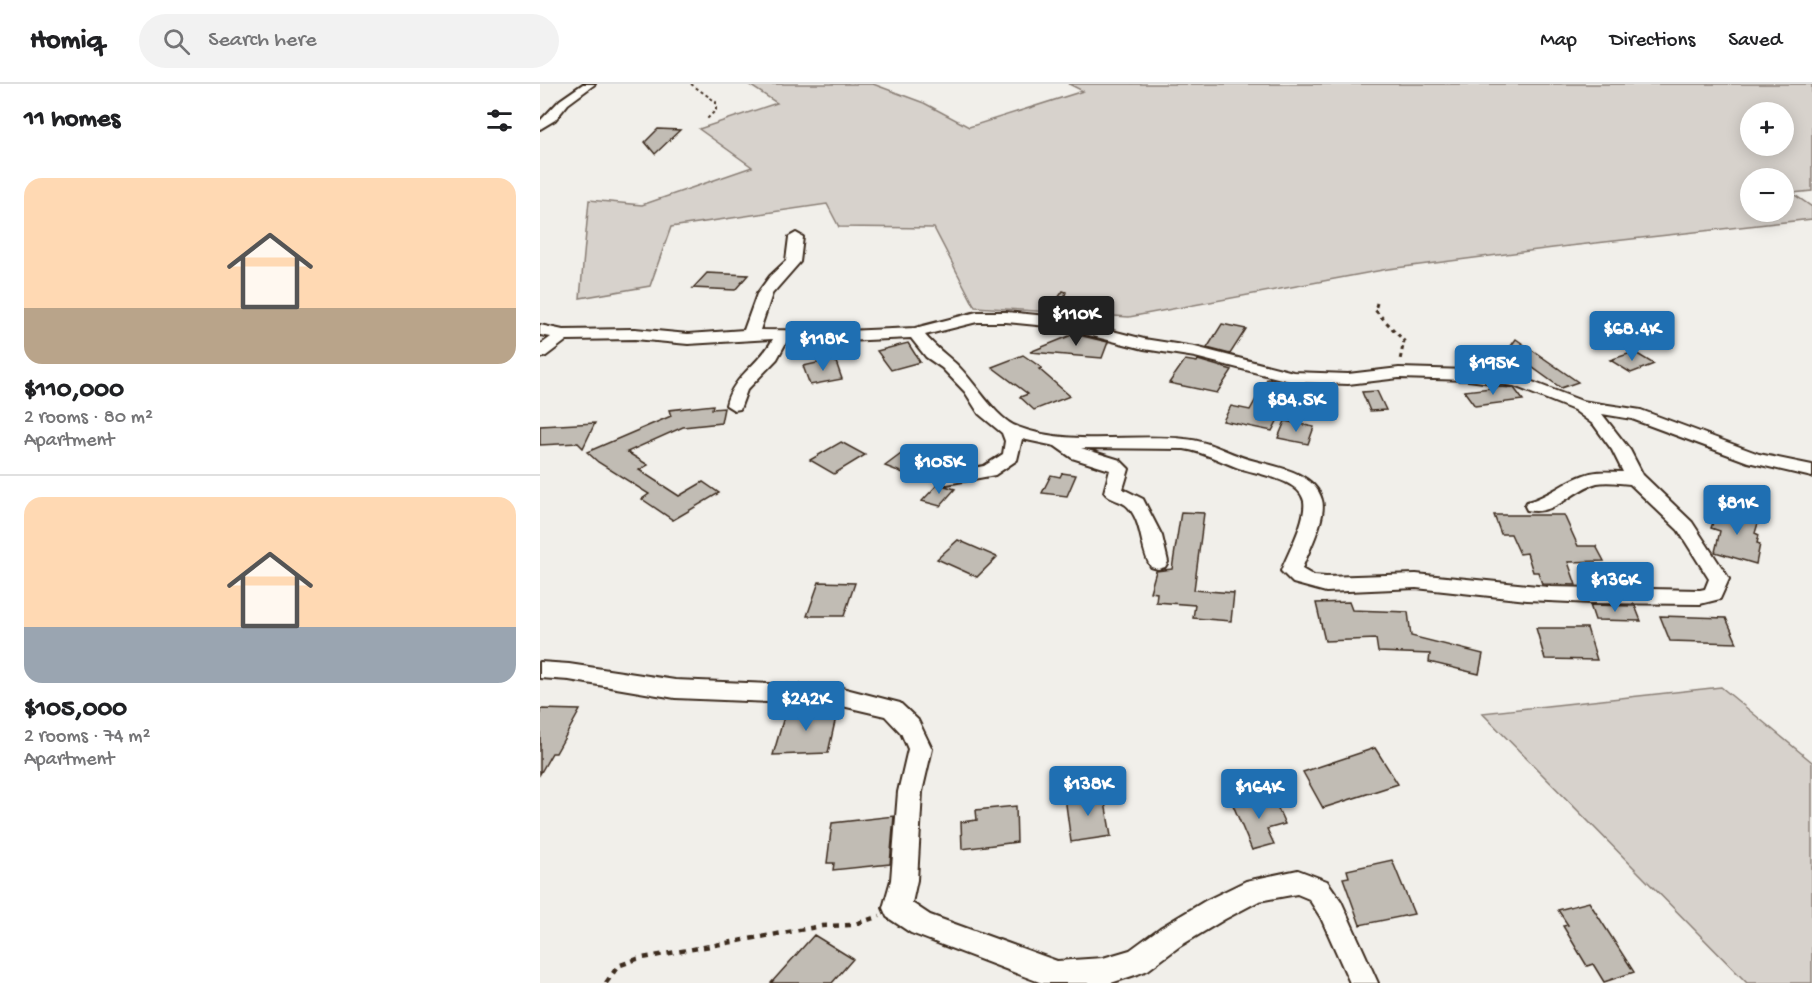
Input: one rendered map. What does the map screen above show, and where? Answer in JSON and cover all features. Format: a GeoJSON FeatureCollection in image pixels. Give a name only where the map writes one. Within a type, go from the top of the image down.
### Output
{"type":"FeatureCollection","features":[{"type":"Feature","properties":{"kind":"street"},"geometry":{"type":"LineString","coordinates":[[540,126],[551,118],[564,102],[590,84]]}},
{"type":"Feature","properties":{"kind":"street"},"geometry":{"type":"LineString","coordinates":[[751,334],[760,299],[765,290],[770,282],[793,262],[796,237]]}},
{"type":"Feature","properties":{"kind":"street"},"geometry":{"type":"LineString","coordinates":[[540,330],[563,335],[635,334],[688,339],[751,334],[915,333],[977,317],[1006,317],[1057,322],[1144,344],[1195,352],[1293,377],[1348,379],[1399,373],[1468,375],[1517,381],[1578,406],[1600,421],[1621,450],[1635,478],[1685,526],[1719,579],[1713,594],[1700,597],[1539,594],[1425,581],[1365,584],[1310,583],[1297,579],[1291,571],[1314,513],[1314,500],[1308,490],[1294,480],[1278,472],[1245,464],[1205,447],[1184,444],[1061,442],[1010,431],[985,410],[971,389],[948,365],[932,354],[915,333]]}},
{"type":"Feature","properties":{"kind":"street"},"geometry":{"type":"LineString","coordinates":[[540,353],[563,335]]}},
{"type":"Feature","properties":{"kind":"street"},"geometry":{"type":"LineString","coordinates":[[734,405],[742,383],[772,356],[783,335]]}},
{"type":"Feature","properties":{"kind":"street"},"geometry":{"type":"LineString","coordinates":[[1578,406],[1635,414],[1754,458],[1812,471]]}},
{"type":"Feature","properties":{"kind":"street"},"geometry":{"type":"LineString","coordinates":[[947,478],[989,471],[1011,456],[1014,441],[1010,431]]}},
{"type":"Feature","properties":{"kind":"street"},"geometry":{"type":"LineString","coordinates":[[1061,442],[1078,454],[1114,464],[1120,469],[1113,492],[1136,503],[1152,536],[1158,562]]}},
{"type":"Feature","properties":{"kind":"street"},"geometry":{"type":"LineString","coordinates":[[1534,506],[1550,502],[1589,479],[1635,478]]}},
{"type":"Feature","properties":{"kind":"street"},"geometry":{"type":"LineString","coordinates":[[540,670],[569,672],[675,689],[838,696],[892,709],[910,727],[921,749],[910,792],[904,880],[897,908],[921,924],[1057,975],[1103,972],[1138,962],[1170,937],[1215,910],[1255,890],[1298,882],[1318,890],[1332,910],[1364,983]]}},
{"type":"Feature","properties":{"kind":"path"},"geometry":{"type":"LineString","coordinates":[[691,84],[716,102],[716,110],[707,119]]}},
{"type":"Feature","properties":{"kind":"path"},"geometry":{"type":"LineString","coordinates":[[1377,303],[1375,310],[1404,341],[1399,373]]}},
{"type":"Feature","properties":{"kind":"path"},"geometry":{"type":"LineString","coordinates":[[606,983],[618,966],[637,959],[822,926],[852,925],[875,919],[897,908]]}},
{"type":"Feature","properties":{"kind":"shaded area"},"geometry":{"type":"Polygon","coordinates":[[[748,84],[873,84],[924,103],[969,127],[1083,91],[1069,84],[1812,84],[1812,191],[1794,193],[1794,168],[1740,168],[1740,222],[1785,222],[1388,269],[1129,317],[975,307],[934,228],[839,227],[827,204],[671,227],[650,286],[580,298],[589,200],[642,205],[752,167],[699,129],[777,103],[748,84]]]}},
{"type":"Feature","properties":{"kind":"shaded area"},"geometry":{"type":"Polygon","coordinates":[[[1794,194],[1812,207],[1812,219],[1794,221],[1794,194]]]}},
{"type":"Feature","properties":{"kind":"shaded area"},"geometry":{"type":"Polygon","coordinates":[[[1721,687],[1812,762],[1812,983],[1747,983],[1482,713],[1721,687]]]}},
{"type":"Feature","properties":{"kind":"building"},"geometry":{"type":"Polygon","coordinates":[[[658,129],[680,130],[655,154],[645,142],[658,129]]]}},
{"type":"Feature","properties":{"kind":"building"},"geometry":{"type":"Polygon","coordinates":[[[707,273],[748,275],[735,290],[693,288],[707,273]]]}},
{"type":"Feature","properties":{"kind":"building"},"geometry":{"type":"Polygon","coordinates":[[[1063,291],[1066,292],[1059,315],[1047,314],[1063,291]]]}},
{"type":"Feature","properties":{"kind":"building"},"geometry":{"type":"Polygon","coordinates":[[[1222,324],[1246,329],[1230,354],[1207,348],[1222,324]]]}},
{"type":"Feature","properties":{"kind":"building"},"geometry":{"type":"Polygon","coordinates":[[[1074,334],[1108,342],[1102,358],[1030,352],[1074,334]]]}},
{"type":"Feature","properties":{"kind":"building"},"geometry":{"type":"Polygon","coordinates":[[[1516,339],[1578,382],[1561,388],[1508,350],[1516,339]]]}},
{"type":"Feature","properties":{"kind":"building"},"geometry":{"type":"Polygon","coordinates":[[[908,343],[920,362],[891,370],[877,351],[908,343]]]}},
{"type":"Feature","properties":{"kind":"building"},"geometry":{"type":"Polygon","coordinates":[[[1634,352],[1654,364],[1631,373],[1610,360],[1634,352]]]}},
{"type":"Feature","properties":{"kind":"building"},"geometry":{"type":"Polygon","coordinates":[[[1023,355],[1042,368],[1039,369],[1070,396],[1034,410],[1020,397],[1028,394],[992,367],[1023,355]]]}},
{"type":"Feature","properties":{"kind":"building"},"geometry":{"type":"Polygon","coordinates":[[[835,359],[842,379],[810,385],[803,366],[835,359]]]}},
{"type":"Feature","properties":{"kind":"building"},"geometry":{"type":"Polygon","coordinates":[[[1185,360],[1197,362],[1198,360],[1232,370],[1217,393],[1169,383],[1185,360]]]}},
{"type":"Feature","properties":{"kind":"building"},"geometry":{"type":"Polygon","coordinates":[[[1267,379],[1296,385],[1272,431],[1223,421],[1231,406],[1250,410],[1267,379]]]}},
{"type":"Feature","properties":{"kind":"building"},"geometry":{"type":"Polygon","coordinates":[[[1500,387],[1514,388],[1523,400],[1475,406],[1464,391],[1500,387]]]}},
{"type":"Feature","properties":{"kind":"building"},"geometry":{"type":"Polygon","coordinates":[[[1377,391],[1386,410],[1370,411],[1362,392],[1377,391]]]}},
{"type":"Feature","properties":{"kind":"building"},"geometry":{"type":"Polygon","coordinates":[[[713,405],[712,409],[724,408],[721,423],[683,427],[627,452],[648,465],[639,470],[679,496],[703,482],[719,493],[673,520],[642,499],[649,494],[598,462],[587,452],[671,416],[669,410],[713,405]]]}},
{"type":"Feature","properties":{"kind":"building"},"geometry":{"type":"Polygon","coordinates":[[[1285,421],[1314,427],[1308,444],[1278,438],[1285,421]]]}},
{"type":"Feature","properties":{"kind":"building"},"geometry":{"type":"Polygon","coordinates":[[[595,423],[583,448],[578,443],[540,445],[540,426],[595,423]]]}},
{"type":"Feature","properties":{"kind":"building"},"geometry":{"type":"Polygon","coordinates":[[[841,442],[865,455],[834,474],[810,460],[841,442]]]}},
{"type":"Feature","properties":{"kind":"building"},"geometry":{"type":"Polygon","coordinates":[[[901,454],[918,461],[903,473],[885,466],[901,454]]]}},
{"type":"Feature","properties":{"kind":"building"},"geometry":{"type":"Polygon","coordinates":[[[1062,473],[1076,475],[1067,496],[1042,493],[1051,475],[1060,477],[1062,473]]]}},
{"type":"Feature","properties":{"kind":"building"},"geometry":{"type":"Polygon","coordinates":[[[938,484],[955,489],[940,506],[922,501],[938,484]]]}},
{"type":"Feature","properties":{"kind":"building"},"geometry":{"type":"Polygon","coordinates":[[[1718,508],[1759,520],[1755,533],[1759,535],[1757,543],[1760,544],[1756,564],[1715,552],[1720,531],[1711,528],[1718,508]]]}},
{"type":"Feature","properties":{"kind":"building"},"geometry":{"type":"Polygon","coordinates":[[[1181,512],[1204,513],[1194,590],[1234,593],[1231,621],[1193,618],[1195,605],[1156,602],[1157,593],[1150,592],[1156,571],[1172,569],[1181,512]]]}},
{"type":"Feature","properties":{"kind":"building"},"geometry":{"type":"Polygon","coordinates":[[[1494,515],[1564,515],[1578,546],[1596,546],[1604,561],[1568,562],[1576,585],[1542,584],[1538,572],[1533,572],[1527,553],[1520,554],[1511,534],[1501,534],[1494,515]]]}},
{"type":"Feature","properties":{"kind":"building"},"geometry":{"type":"Polygon","coordinates":[[[958,540],[997,557],[977,577],[937,559],[958,540]]]}},
{"type":"Feature","properties":{"kind":"building"},"geometry":{"type":"Polygon","coordinates":[[[819,582],[855,583],[844,616],[807,616],[819,582]]]}},
{"type":"Feature","properties":{"kind":"building"},"geometry":{"type":"Polygon","coordinates":[[[1349,602],[1352,610],[1408,612],[1411,636],[1483,654],[1479,674],[1429,662],[1430,654],[1378,652],[1376,639],[1325,641],[1316,603],[1349,602]]]}},
{"type":"Feature","properties":{"kind":"building"},"geometry":{"type":"Polygon","coordinates":[[[1590,605],[1635,606],[1641,621],[1595,620],[1590,605]]]}},
{"type":"Feature","properties":{"kind":"building"},"geometry":{"type":"Polygon","coordinates":[[[1660,616],[1726,618],[1737,643],[1670,641],[1660,616]]]}},
{"type":"Feature","properties":{"kind":"building"},"geometry":{"type":"Polygon","coordinates":[[[1536,628],[1587,628],[1597,660],[1545,659],[1536,628]]]}},
{"type":"Feature","properties":{"kind":"building"},"geometry":{"type":"Polygon","coordinates":[[[838,708],[828,753],[773,755],[786,710],[838,708]]]}},
{"type":"Feature","properties":{"kind":"building"},"geometry":{"type":"Polygon","coordinates":[[[540,709],[580,710],[556,753],[552,753],[540,774],[540,709]]]}},
{"type":"Feature","properties":{"kind":"building"},"geometry":{"type":"Polygon","coordinates":[[[1375,748],[1398,784],[1323,808],[1303,772],[1375,748]]]}},
{"type":"Feature","properties":{"kind":"building"},"geometry":{"type":"Polygon","coordinates":[[[1103,791],[1111,836],[1071,842],[1065,797],[1103,791]]]}},
{"type":"Feature","properties":{"kind":"building"},"geometry":{"type":"Polygon","coordinates":[[[1272,795],[1285,824],[1267,829],[1274,844],[1252,850],[1233,805],[1272,795]]]}},
{"type":"Feature","properties":{"kind":"building"},"geometry":{"type":"Polygon","coordinates":[[[1016,806],[1017,842],[962,849],[961,822],[977,820],[976,810],[1016,806]]]}},
{"type":"Feature","properties":{"kind":"building"},"geometry":{"type":"Polygon","coordinates":[[[894,816],[890,864],[833,870],[834,863],[827,863],[832,823],[894,816]]]}},
{"type":"Feature","properties":{"kind":"building"},"geometry":{"type":"Polygon","coordinates":[[[1392,860],[1414,914],[1360,925],[1343,878],[1349,877],[1347,870],[1392,860]]]}},
{"type":"Feature","properties":{"kind":"building"},"geometry":{"type":"Polygon","coordinates":[[[1589,902],[1634,972],[1604,982],[1593,964],[1587,966],[1563,926],[1568,925],[1558,910],[1589,902]]]}},
{"type":"Feature","properties":{"kind":"building"},"geometry":{"type":"Polygon","coordinates":[[[814,935],[853,959],[832,983],[771,983],[814,935]]]}}]}
